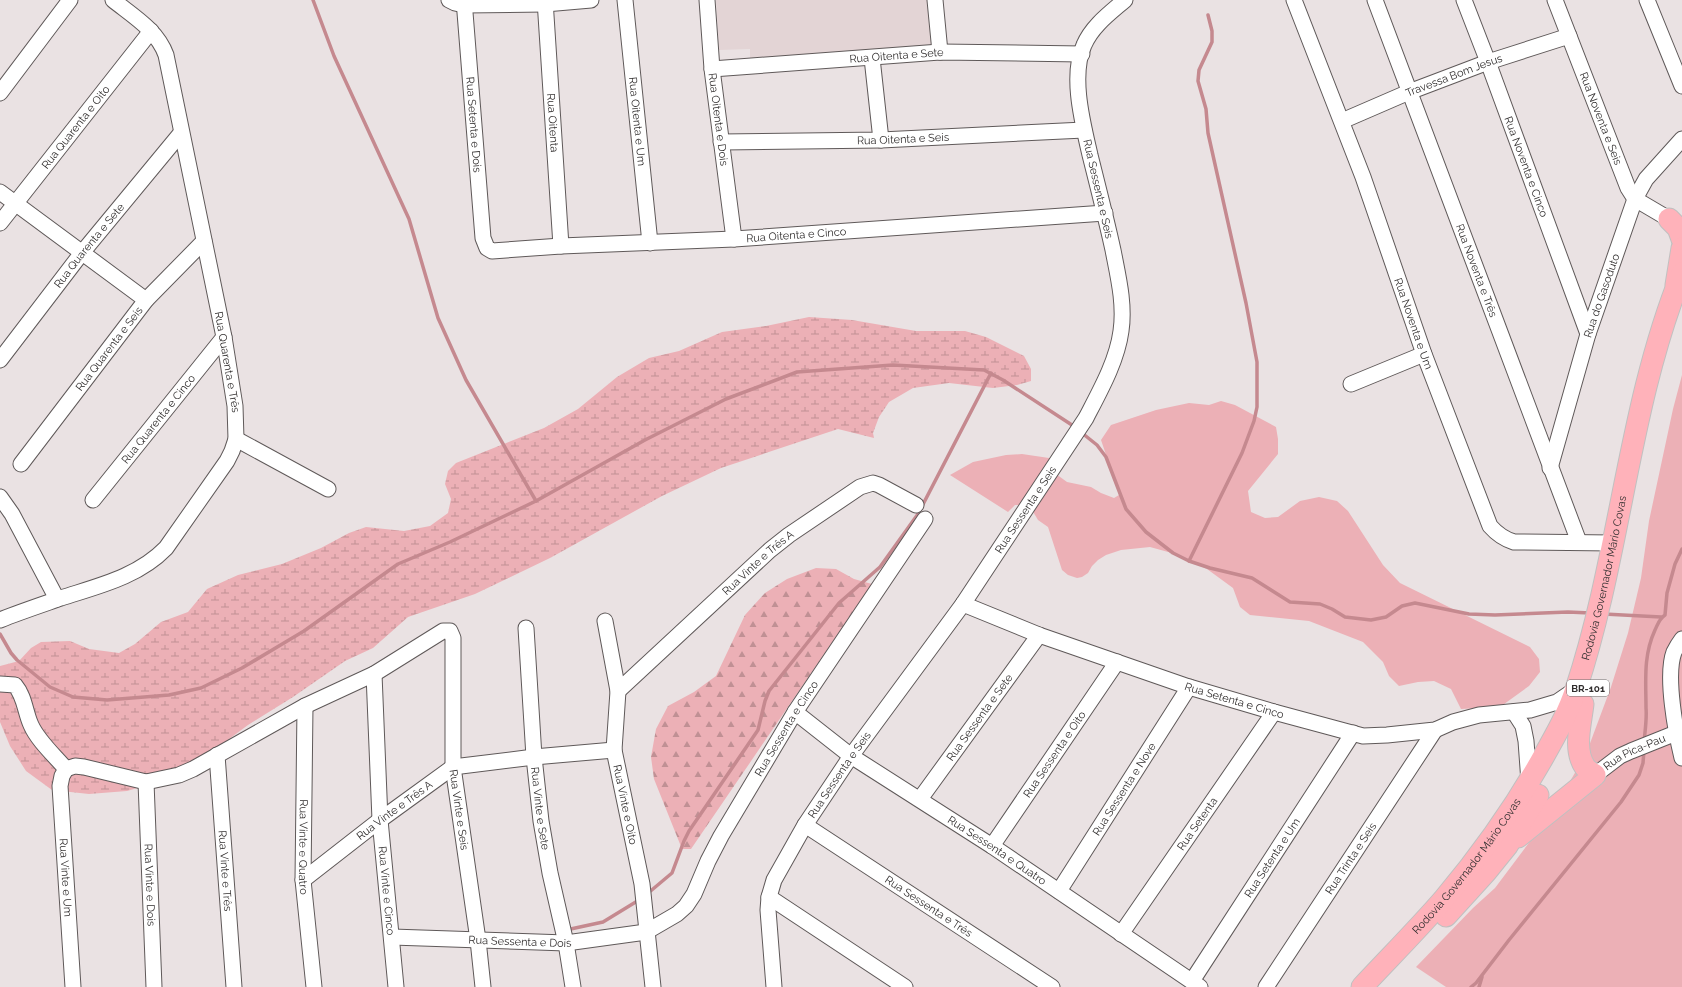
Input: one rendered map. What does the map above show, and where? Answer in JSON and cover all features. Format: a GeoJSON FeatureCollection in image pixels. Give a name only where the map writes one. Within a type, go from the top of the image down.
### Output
{"type":"FeatureCollection","features":[{"type":"Feature","properties":{"kind":"highway"},"geometry":{"type":"LineString","coordinates":[[1676,220],[1682,239]]}},
{"type":"Feature","properties":{"kind":"highway","name":"Rodovia Governador Mário Covas"},"geometry":{"type":"LineString","coordinates":[[1380,987],[1481,878],[1507,846],[1542,788],[1574,726],[1651,366],[1679,280],[1682,248]]}},
{"type":"Feature","properties":{"kind":"highway","name":"Rodovia Governador Mário Covas"},"geometry":{"type":"LineString","coordinates":[[1362,987],[1447,894],[1516,805],[1596,670],[1667,351],[1682,309]]}},
{"type":"Feature","properties":{"kind":"highway"},"geometry":{"type":"LineString","coordinates":[[1507,846],[1595,775],[1586,768],[1581,759],[1579,739],[1579,697]]}},
{"type":"Feature","properties":{"kind":"street"},"geometry":{"type":"LineString","coordinates":[[0,92],[70,0]]}},
{"type":"Feature","properties":{"kind":"street","name":"Rua Quarenta e Três"},"geometry":{"type":"LineString","coordinates":[[0,620],[130,574],[156,558],[166,548],[227,461],[236,439],[235,406],[224,337],[166,55],[159,39],[151,30],[113,0]]}},
{"type":"Feature","properties":{"kind":"street"},"geometry":{"type":"LineString","coordinates":[[449,0],[455,3],[591,0]]}},
{"type":"Feature","properties":{"kind":"street","name":"Rua Oitenta e Um"},"geometry":{"type":"LineString","coordinates":[[626,0],[650,243]]}},
{"type":"Feature","properties":{"kind":"street","name":"Rua Oitenta e Dois"},"geometry":{"type":"LineString","coordinates":[[708,0],[712,69],[734,239]]}},
{"type":"Feature","properties":{"kind":"street"},"geometry":{"type":"LineString","coordinates":[[935,0],[940,52]]}},
{"type":"Feature","properties":{"kind":"street","name":"Rua Sessenta e Seis"},"geometry":{"type":"LineString","coordinates":[[774,987],[768,923],[769,897],[774,880],[805,825],[851,756],[963,604],[1086,418],[1099,393],[1117,351],[1121,331],[1121,296],[1119,277],[1105,213],[1084,130],[1078,95],[1078,81],[1084,45],[1095,28],[1124,0]]}},
{"type":"Feature","properties":{"kind":"street","name":"Rua Noventa e Um"},"geometry":{"type":"LineString","coordinates":[[1294,0],[1363,177],[1424,354],[1490,526],[1504,539],[1514,542],[1613,543]]}},
{"type":"Feature","properties":{"kind":"street","name":"Rua Noventa e Três"},"geometry":{"type":"LineString","coordinates":[[1375,0],[1579,542]]}},
{"type":"Feature","properties":{"kind":"street","name":"Rua Noventa e Cinco"},"geometry":{"type":"LineString","coordinates":[[1464,0],[1588,334]]}},
{"type":"Feature","properties":{"kind":"street","name":"Rua Noventa e Seis"},"geometry":{"type":"LineString","coordinates":[[1555,0],[1628,188],[1635,199]]}},
{"type":"Feature","properties":{"kind":"street"},"geometry":{"type":"LineString","coordinates":[[1647,0],[1682,86]]}},
{"type":"Feature","properties":{"kind":"street","name":"Rua Setenta e Dois"},"geometry":{"type":"LineString","coordinates":[[464,2],[483,238],[487,248]]}},
{"type":"Feature","properties":{"kind":"street","name":"Rua Oitenta"},"geometry":{"type":"LineString","coordinates":[[545,2],[561,246]]}},
{"type":"Feature","properties":{"kind":"street","name":"Rua Quarenta e Oito"},"geometry":{"type":"LineString","coordinates":[[0,224],[151,30]]}},
{"type":"Feature","properties":{"kind":"street","name":"Travessa Bom Jesus"},"geometry":{"type":"LineString","coordinates":[[1342,122],[1409,92],[1488,62],[1569,36]]}},
{"type":"Feature","properties":{"kind":"street","name":"Rua Oitenta e Sete"},"geometry":{"type":"LineString","coordinates":[[712,69],[940,52],[1082,54]]}},
{"type":"Feature","properties":{"kind":"street"},"geometry":{"type":"LineString","coordinates":[[872,58],[881,140]]}},
{"type":"Feature","properties":{"kind":"street","name":"Rua Oitenta e Seis"},"geometry":{"type":"LineString","coordinates":[[721,142],[881,140],[1084,130]]}},
{"type":"Feature","properties":{"kind":"street","name":"Rua Quarenta e Sete"},"geometry":{"type":"LineString","coordinates":[[0,360],[81,254],[181,133]]}},
{"type":"Feature","properties":{"kind":"street","name":"Rua do Gasoduto"},"geometry":{"type":"LineString","coordinates":[[1550,468],[1588,334],[1635,199],[1646,180],[1682,139]]}},
{"type":"Feature","properties":{"kind":"street"},"geometry":{"type":"LineString","coordinates":[[0,192],[81,254],[146,300]]}},
{"type":"Feature","properties":{"kind":"street"},"geometry":{"type":"LineString","coordinates":[[1635,199],[1676,220]]}},
{"type":"Feature","properties":{"kind":"street","name":"Rua Oitenta e Cinco"},"geometry":{"type":"LineString","coordinates":[[487,248],[492,251],[499,251],[561,246],[734,239],[1105,213]]}},
{"type":"Feature","properties":{"kind":"street","name":"Rua Quarenta e Seis"},"geometry":{"type":"LineString","coordinates":[[21,464],[146,300],[204,240]]}},
{"type":"Feature","properties":{"kind":"street","name":"Rua Quarenta e Cinco"},"geometry":{"type":"LineString","coordinates":[[93,500],[224,337]]}},
{"type":"Feature","properties":{"kind":"street"},"geometry":{"type":"LineString","coordinates":[[1351,384],[1424,354]]}},
{"type":"Feature","properties":{"kind":"street"},"geometry":{"type":"LineString","coordinates":[[236,439],[328,489]]}},
{"type":"Feature","properties":{"kind":"street","name":"Rua Vinte e Três A"},"geometry":{"type":"LineString","coordinates":[[618,691],[770,550],[789,535],[860,487],[873,483],[916,505]]}},
{"type":"Feature","properties":{"kind":"street"},"geometry":{"type":"LineString","coordinates":[[0,496],[12,514],[57,599]]}},
{"type":"Feature","properties":{"kind":"street","name":"Rua Sessenta e Cinco"},"geometry":{"type":"LineString","coordinates":[[646,932],[664,923],[686,906],[694,894],[708,861],[721,836],[795,712],[925,519]]}},
{"type":"Feature","properties":{"kind":"street","name":"Rua Setenta e Cinco"},"geometry":{"type":"LineString","coordinates":[[963,604],[1039,634],[1189,687],[1363,736],[1435,730],[1453,722],[1479,715],[1514,712],[1543,707],[1556,702],[1579,697]]}},
{"type":"Feature","properties":{"kind":"street","name":"Rua Vinte e Oito"},"geometry":{"type":"LineString","coordinates":[[605,621],[618,691],[614,750],[642,884],[653,987]]}},
{"type":"Feature","properties":{"kind":"street","name":"Rua Vinte e Sete"},"geometry":{"type":"LineString","coordinates":[[526,628],[534,757],[545,847],[566,943],[573,987]]}},
{"type":"Feature","properties":{"kind":"street","name":"Rua Vinte e Seis"},"geometry":{"type":"LineString","coordinates":[[374,674],[443,631],[450,632],[453,638],[453,767],[478,940],[482,987]]}},
{"type":"Feature","properties":{"kind":"street","name":"Rua Sessenta e Sete"},"geometry":{"type":"LineString","coordinates":[[920,799],[1039,634]]}},
{"type":"Feature","properties":{"kind":"street"},"geometry":{"type":"LineString","coordinates":[[1682,639],[1674,652],[1671,665],[1676,733],[1682,758]]}},
{"type":"Feature","properties":{"kind":"street","name":"Rua Sessenta e Oito"},"geometry":{"type":"LineString","coordinates":[[992,846],[1116,662]]}},
{"type":"Feature","properties":{"kind":"street"},"geometry":{"type":"LineString","coordinates":[[0,684],[15,685],[20,691],[31,726],[66,769],[75,766],[84,767],[146,782],[179,775],[193,769],[305,706],[374,674]]}},
{"type":"Feature","properties":{"kind":"street","name":"Rua Vinte e Cinco"},"geometry":{"type":"LineString","coordinates":[[374,674],[380,820],[396,987]]}},
{"type":"Feature","properties":{"kind":"street","name":"Rua Sessenta e Nove"},"geometry":{"type":"LineString","coordinates":[[1059,892],[1189,687]]}},
{"type":"Feature","properties":{"kind":"street","name":"Rua Vinte e Quatro"},"geometry":{"type":"LineString","coordinates":[[305,706],[303,880],[314,987]]}},
{"type":"Feature","properties":{"kind":"street","name":"Rua Sessenta e Quatro"},"geometry":{"type":"LineString","coordinates":[[795,712],[851,756],[992,846],[1196,984]]}},
{"type":"Feature","properties":{"kind":"street","name":"Rua Setenta"},"geometry":{"type":"LineString","coordinates":[[1121,934],[1274,712]]}},
{"type":"Feature","properties":{"kind":"street"},"geometry":{"type":"LineString","coordinates":[[1514,712],[1523,726],[1530,782]]}},
{"type":"Feature","properties":{"kind":"street","name":"Rua Trinta e Seis"},"geometry":{"type":"LineString","coordinates":[[1266,987],[1435,730]]}},
{"type":"Feature","properties":{"kind":"street","name":"Rua Setenta e Um"},"geometry":{"type":"LineString","coordinates":[[1196,984],[1353,733]]}},
{"type":"Feature","properties":{"kind":"street","name":"Rua Pica-Pau"},"geometry":{"type":"LineString","coordinates":[[1595,775],[1620,756],[1676,733]]}},
{"type":"Feature","properties":{"kind":"street","name":"Rua Vinte e Três A"},"geometry":{"type":"LineString","coordinates":[[303,880],[380,820],[453,767],[534,757],[614,750]]}},
{"type":"Feature","properties":{"kind":"street","name":"Rua Vinte e Três"},"geometry":{"type":"LineString","coordinates":[[217,755],[234,987]]}},
{"type":"Feature","properties":{"kind":"street","name":"Rua Vinte e Um"},"geometry":{"type":"LineString","coordinates":[[66,769],[62,776],[60,786],[73,987]]}},
{"type":"Feature","properties":{"kind":"street","name":"Rua Vinte e Dois"},"geometry":{"type":"LineString","coordinates":[[146,782],[154,987]]}},
{"type":"Feature","properties":{"kind":"street","name":"Rua Sessenta e Três"},"geometry":{"type":"LineString","coordinates":[[805,825],[1052,987]]}},
{"type":"Feature","properties":{"kind":"street"},"geometry":{"type":"LineString","coordinates":[[769,897],[905,987]]}},
{"type":"Feature","properties":{"kind":"street","name":"Rua Sessenta e Dois"},"geometry":{"type":"LineString","coordinates":[[392,936],[566,943],[646,932]]}},
{"type":"Feature","properties":{"kind":"shaded area"},"geometry":{"type":"Polygon","coordinates":[[[716,0],[929,0],[932,47],[750,58],[750,49],[719,50],[716,0]]]}},
{"type":"Feature","properties":{"kind":"green space"},"geometry":{"type":"Polygon","coordinates":[[[809,317],[852,320],[916,331],[965,331],[986,337],[1024,356],[1031,369],[1031,381],[1017,385],[993,388],[949,383],[913,388],[889,402],[879,417],[873,433],[874,438],[838,429],[721,468],[662,496],[550,558],[475,594],[408,617],[373,648],[345,661],[293,697],[248,725],[179,776],[127,791],[89,794],[52,790],[26,771],[10,746],[0,722],[0,666],[19,661],[31,648],[41,642],[70,641],[89,649],[119,653],[135,644],[161,622],[188,612],[207,589],[238,575],[282,564],[321,548],[349,533],[366,527],[404,531],[430,526],[448,513],[451,499],[445,484],[448,471],[456,463],[544,428],[578,409],[617,377],[649,358],[679,351],[722,332],[766,326],[809,317]]]}},
{"type":"Feature","properties":{"kind":"green space"},"geometry":{"type":"Polygon","coordinates":[[[1682,375],[1682,987],[1446,987],[1416,967],[1473,908],[1495,888],[1552,812],[1586,754],[1611,687],[1628,633],[1641,578],[1649,521],[1673,409],[1682,375]]]}},
{"type":"Feature","properties":{"kind":"green space"},"geometry":{"type":"Polygon","coordinates":[[[1221,401],[1235,405],[1276,427],[1278,454],[1248,491],[1251,512],[1265,518],[1278,517],[1300,501],[1319,497],[1337,501],[1348,511],[1383,565],[1400,583],[1530,647],[1539,659],[1540,672],[1529,686],[1500,707],[1461,709],[1451,689],[1434,681],[1418,682],[1399,686],[1389,676],[1383,662],[1363,642],[1309,621],[1250,615],[1240,607],[1233,588],[1207,569],[1179,555],[1150,547],[1121,550],[1106,555],[1098,560],[1088,573],[1082,577],[1077,578],[1068,575],[1062,570],[1048,527],[1038,520],[1032,510],[1023,505],[1015,505],[1008,512],[950,475],[973,462],[1006,455],[1022,454],[1049,458],[1053,464],[1056,474],[1067,482],[1091,487],[1114,498],[1119,495],[1118,490],[1101,440],[1111,425],[1156,410],[1189,403],[1209,405],[1221,401]]]}},
{"type":"Feature","properties":{"kind":"green space"},"geometry":{"type":"Polygon","coordinates":[[[816,568],[836,569],[854,579],[872,584],[691,849],[682,849],[654,779],[651,757],[656,729],[668,706],[694,692],[716,676],[745,615],[765,593],[787,579],[816,568]]]}},
{"type":"Feature","properties":{"kind":"waterway"},"geometry":{"type":"LineString","coordinates":[[313,0],[334,56],[409,219],[438,318],[466,380],[536,501]]}},
{"type":"Feature","properties":{"kind":"waterway"},"geometry":{"type":"LineString","coordinates":[[1189,561],[1242,453],[1254,421],[1257,407],[1257,362],[1246,303],[1208,133],[1206,109],[1198,81],[1199,70],[1212,42],[1212,31],[1208,15]]}},
{"type":"Feature","properties":{"kind":"waterway"},"geometry":{"type":"LineString","coordinates":[[0,634],[17,660],[50,687],[73,697],[107,700],[169,695],[201,688],[242,668],[304,631],[398,564],[450,542],[536,501],[645,440],[726,399],[797,372],[893,365],[984,370],[1003,380],[1075,427]]}},
{"type":"Feature","properties":{"kind":"waterway"},"geometry":{"type":"LineString","coordinates":[[647,894],[672,873],[689,831],[758,730],[769,691],[839,603],[880,567],[918,514],[991,373]]}},
{"type":"Feature","properties":{"kind":"waterway"},"geometry":{"type":"LineString","coordinates":[[1082,433],[1097,445],[1106,457],[1126,509],[1146,532],[1173,553],[1189,561],[1210,568],[1252,578],[1290,602],[1320,604],[1345,617],[1371,620],[1386,617],[1402,606],[1415,603],[1469,614],[1495,615],[1568,612],[1590,613]]}},
{"type":"Feature","properties":{"kind":"waterway"},"geometry":{"type":"LineString","coordinates":[[1644,742],[1647,659],[1651,640],[1661,618],[1665,615],[1667,593],[1675,564],[1682,549]]}},
{"type":"Feature","properties":{"kind":"waterway"},"geometry":{"type":"LineString","coordinates":[[1604,614],[1661,617]]}},
{"type":"Feature","properties":{"kind":"waterway"},"geometry":{"type":"LineString","coordinates":[[1471,987],[1476,983],[1621,802],[1639,775],[1643,763],[1644,750]]}},
{"type":"Feature","properties":{"kind":"waterway"},"geometry":{"type":"LineString","coordinates":[[566,930],[603,922],[639,900]]}},
{"type":"Feature","properties":{"kind":"waterway"},"geometry":{"type":"LineString","coordinates":[[1479,987],[1482,977]]}}]}
